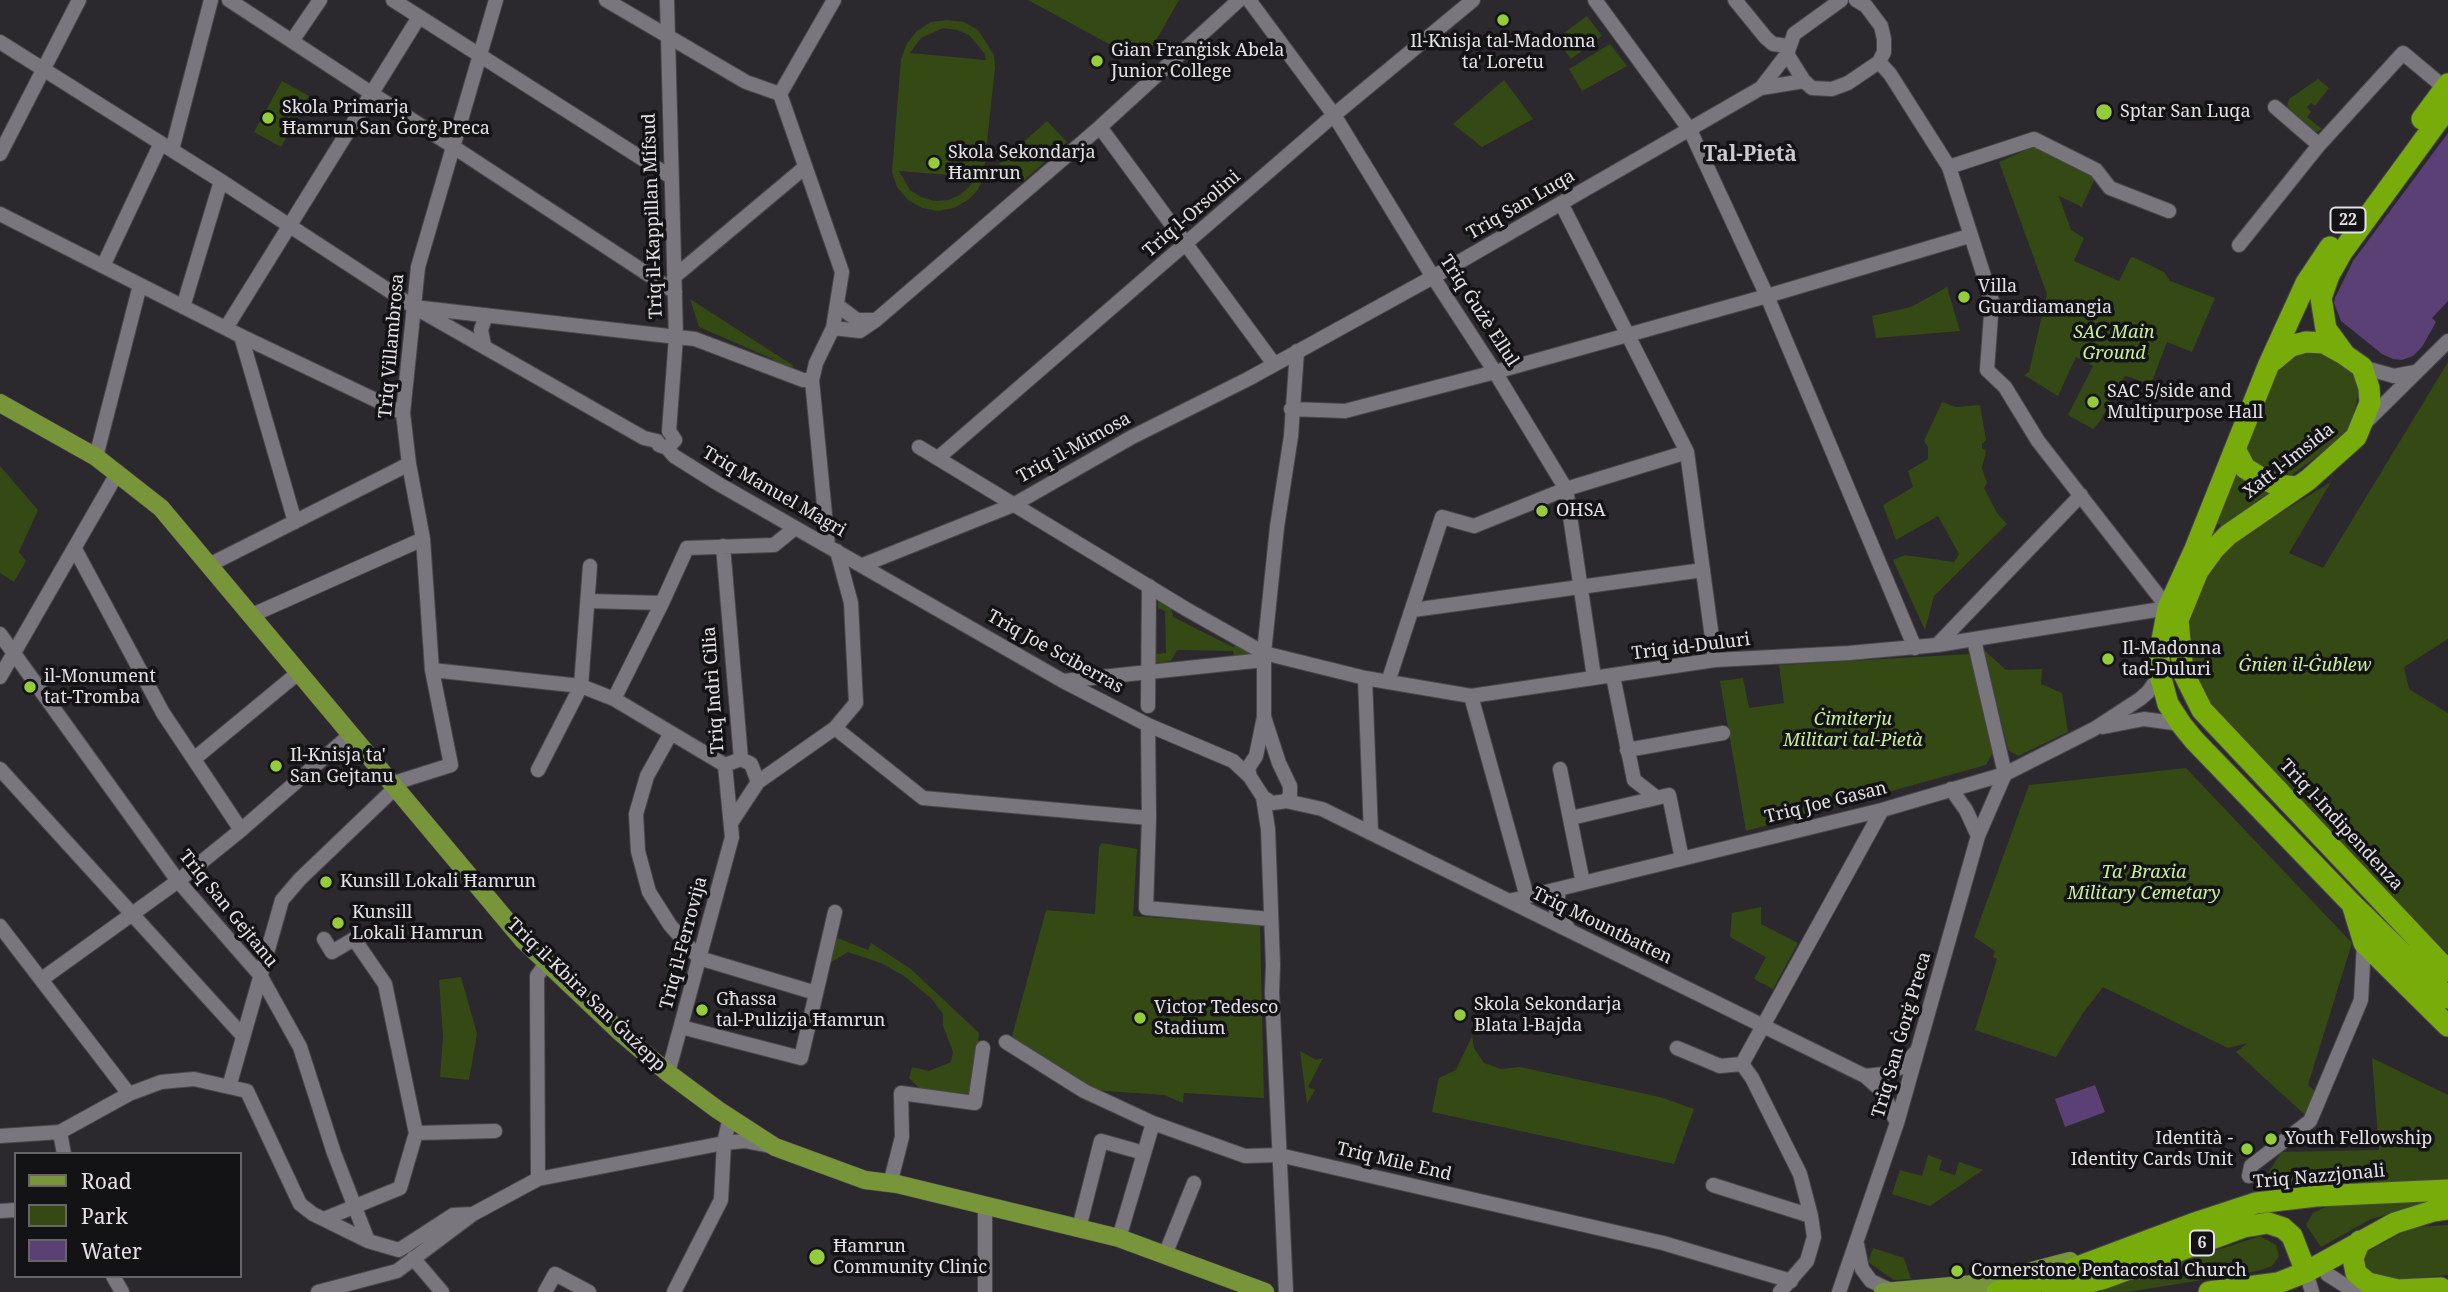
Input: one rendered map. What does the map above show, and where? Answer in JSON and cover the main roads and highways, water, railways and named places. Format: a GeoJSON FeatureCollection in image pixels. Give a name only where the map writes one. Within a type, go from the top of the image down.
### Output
{"type":"FeatureCollection","features":[{"type":"Feature","properties":{"kind":"highway","name":"Xatt l-Imsida"},"geometry":{"type":"LineString","coordinates":[[2202,710],[2183,672],[2178,620],[2198,571],[2214,549],[2228,535],[2308,480],[2356,437],[2361,428],[2370,403],[2369,387],[2354,361],[2326,329],[2321,298],[2329,275],[2342,252],[2447,93]]}},
{"type":"Feature","properties":{"kind":"highway","name":"Xatt l-Imsida"},"geometry":{"type":"LineString","coordinates":[[2352,904],[2180,724],[2168,704],[2160,675],[2159,656],[2168,608],[2195,549],[2269,364],[2306,283],[2359,205],[2447,93]]}},
{"type":"Feature","properties":{"kind":"highway"},"geometry":{"type":"LineString","coordinates":[[2269,364],[2291,346],[2306,342],[2323,343],[2354,361]]}},
{"type":"Feature","properties":{"kind":"highway"},"geometry":{"type":"LineString","coordinates":[[2235,449],[2245,468],[2261,478],[2277,485],[2296,487]]}},
{"type":"Feature","properties":{"kind":"highway","name":"Triq l-Indipendenza"},"geometry":{"type":"LineString","coordinates":[[2202,710],[2448,971]]}},
{"type":"Feature","properties":{"kind":"highway"},"geometry":{"type":"LineString","coordinates":[[2352,904],[2364,943],[2448,1026]]}},
{"type":"Feature","properties":{"kind":"highway"},"geometry":{"type":"LineString","coordinates":[[2352,904],[2448,998]]}},
{"type":"Feature","properties":{"kind":"highway","name":"Triq Nazzjonali"},"geometry":{"type":"LineString","coordinates":[[1997,1292],[2032,1284],[2256,1203],[2316,1196],[2448,1190]]}},
{"type":"Feature","properties":{"kind":"highway"},"geometry":{"type":"LineString","coordinates":[[2209,1292],[2283,1287],[2314,1276],[2360,1241],[2395,1223],[2448,1209]]}},
{"type":"Feature","properties":{"kind":"highway"},"geometry":{"type":"LineString","coordinates":[[2259,1224],[2280,1221],[2304,1237],[2314,1276]]}},
{"type":"Feature","properties":{"kind":"highway"},"geometry":{"type":"LineString","coordinates":[[2259,1224],[2277,1225],[2288,1231],[2314,1276]]}},
{"type":"Feature","properties":{"kind":"highway","name":"6"},"geometry":{"type":"LineString","coordinates":[[2052,1292],[2105,1278],[2259,1224]]}},
{"type":"Feature","properties":{"kind":"highway"},"geometry":{"type":"LineString","coordinates":[[2360,1241],[2353,1258],[2356,1273],[2368,1283],[2398,1290],[2438,1289]]}},
{"type":"Feature","properties":{"kind":"highway"},"geometry":{"type":"LineString","coordinates":[[2283,1287],[2293,1270],[2297,1251],[2295,1242]]}},
{"type":"Feature","properties":{"kind":"highway","name":"6"},"geometry":{"type":"LineString","coordinates":[[2078,1292],[2105,1278]]}},
{"type":"Feature","properties":{"kind":"main road","name":"Triq il-Kbira San Ġużepp"},"geometry":{"type":"LineString","coordinates":[[0,403],[96,457],[161,508],[523,940],[620,1032],[668,1073],[730,1118],[775,1147],[865,1180],[1119,1238],[1265,1292]]}},
{"type":"Feature","properties":{"kind":"main road","name":"Triq Nazzjonali"},"geometry":{"type":"LineString","coordinates":[[1887,1291],[1986,1283],[2087,1256],[2118,1252]]}},
{"type":"Feature","properties":{"kind":"water"},"geometry":{"type":"Polygon","coordinates":[[[2448,133],[2448,301],[2432,318],[2436,322],[2422,347],[2413,356],[2402,360],[2393,359],[2382,354],[2341,321],[2334,303],[2335,298],[2353,261],[2448,133]]]}},
{"type":"Feature","properties":{"kind":"water"},"geometry":{"type":"Polygon","coordinates":[[[2095,1085],[2105,1112],[2065,1127],[2055,1099],[2095,1085]]]}},
{"type":"Feature","properties":{"kind":"place","name":"Il-Knisja tal-Madonna ta' Loretu"},"geometry":{"type":"Point","coordinates":[1503,20]}},
{"type":"Feature","properties":{"kind":"place","name":"Gian Franġisk Abela Junior College"},"geometry":{"type":"Point","coordinates":[1097,61]}},
{"type":"Feature","properties":{"kind":"place","name":"Sptar San Luqa"},"geometry":{"type":"Point","coordinates":[2104,112]}},
{"type":"Feature","properties":{"kind":"place","name":"Skola Primarja Ħamrun San Ġorġ Preca"},"geometry":{"type":"Point","coordinates":[268,118]}},
{"type":"Feature","properties":{"kind":"place","name":"Skola Sekondarja Ħamrun"},"geometry":{"type":"Point","coordinates":[934,163]}},
{"type":"Feature","properties":{"kind":"place","name":"Villa Guardiamangia"},"geometry":{"type":"Point","coordinates":[1964,297]}},
{"type":"Feature","properties":{"kind":"place","name":"SAC 5/side and Multipurpose Hall"},"geometry":{"type":"Point","coordinates":[2093,402]}},
{"type":"Feature","properties":{"kind":"place","name":"OHSA"},"geometry":{"type":"Point","coordinates":[1542,511]}},
{"type":"Feature","properties":{"kind":"place","name":"Il-Madonna tad-Duluri"},"geometry":{"type":"Point","coordinates":[2108,659]}},
{"type":"Feature","properties":{"kind":"place","name":"il-Monument tat-Tromba"},"geometry":{"type":"Point","coordinates":[30,687]}},
{"type":"Feature","properties":{"kind":"place","name":"Il-Knisja ta' San Gejtanu"},"geometry":{"type":"Point","coordinates":[276,766]}},
{"type":"Feature","properties":{"kind":"place","name":"Kunsill Lokali Ħamrun"},"geometry":{"type":"Point","coordinates":[326,882]}},
{"type":"Feature","properties":{"kind":"place","name":"Kunsill Lokali Hamrun"},"geometry":{"type":"Point","coordinates":[338,923]}},
{"type":"Feature","properties":{"kind":"place","name":"Għassa tal-Pulizija Ħamrun"},"geometry":{"type":"Point","coordinates":[702,1010]}},
{"type":"Feature","properties":{"kind":"place","name":"Skola Sekondarja Blata l-Bajda"},"geometry":{"type":"Point","coordinates":[1460,1015]}},
{"type":"Feature","properties":{"kind":"place","name":"Victor Tedesco Stadium"},"geometry":{"type":"Point","coordinates":[1140,1018]}},
{"type":"Feature","properties":{"kind":"place","name":"Youth Fellowship"},"geometry":{"type":"Point","coordinates":[2271,1139]}},
{"type":"Feature","properties":{"kind":"place","name":"Identità - Identity Cards Unit"},"geometry":{"type":"Point","coordinates":[2247,1149]}},
{"type":"Feature","properties":{"kind":"place","name":"Ħamrun Community Clinic"},"geometry":{"type":"Point","coordinates":[817,1257]}},
{"type":"Feature","properties":{"kind":"place","name":"Cornerstone Pentacostal Church"},"geometry":{"type":"Point","coordinates":[1957,1271]}},
{"type":"Feature","properties":{"kind":"district","name":"Tal-Pietà"},"geometry":{"type":"Point","coordinates":[1750,155]}},
{"type":"Feature","properties":{"kind":"park label","name":"SAC Main Ground"},"geometry":{"type":"Point","coordinates":[2114,343]}},
{"type":"Feature","properties":{"kind":"park label","name":"Ġnien il-Ġublew"},"geometry":{"type":"Point","coordinates":[2305,666]}},
{"type":"Feature","properties":{"kind":"park label","name":"Ċimiterju Militari tal-Pietà"},"geometry":{"type":"Point","coordinates":[1853,730]}},
{"type":"Feature","properties":{"kind":"park label","name":"Ta' Braxia Military Cemetary"},"geometry":{"type":"Point","coordinates":[2144,883]}}]}
